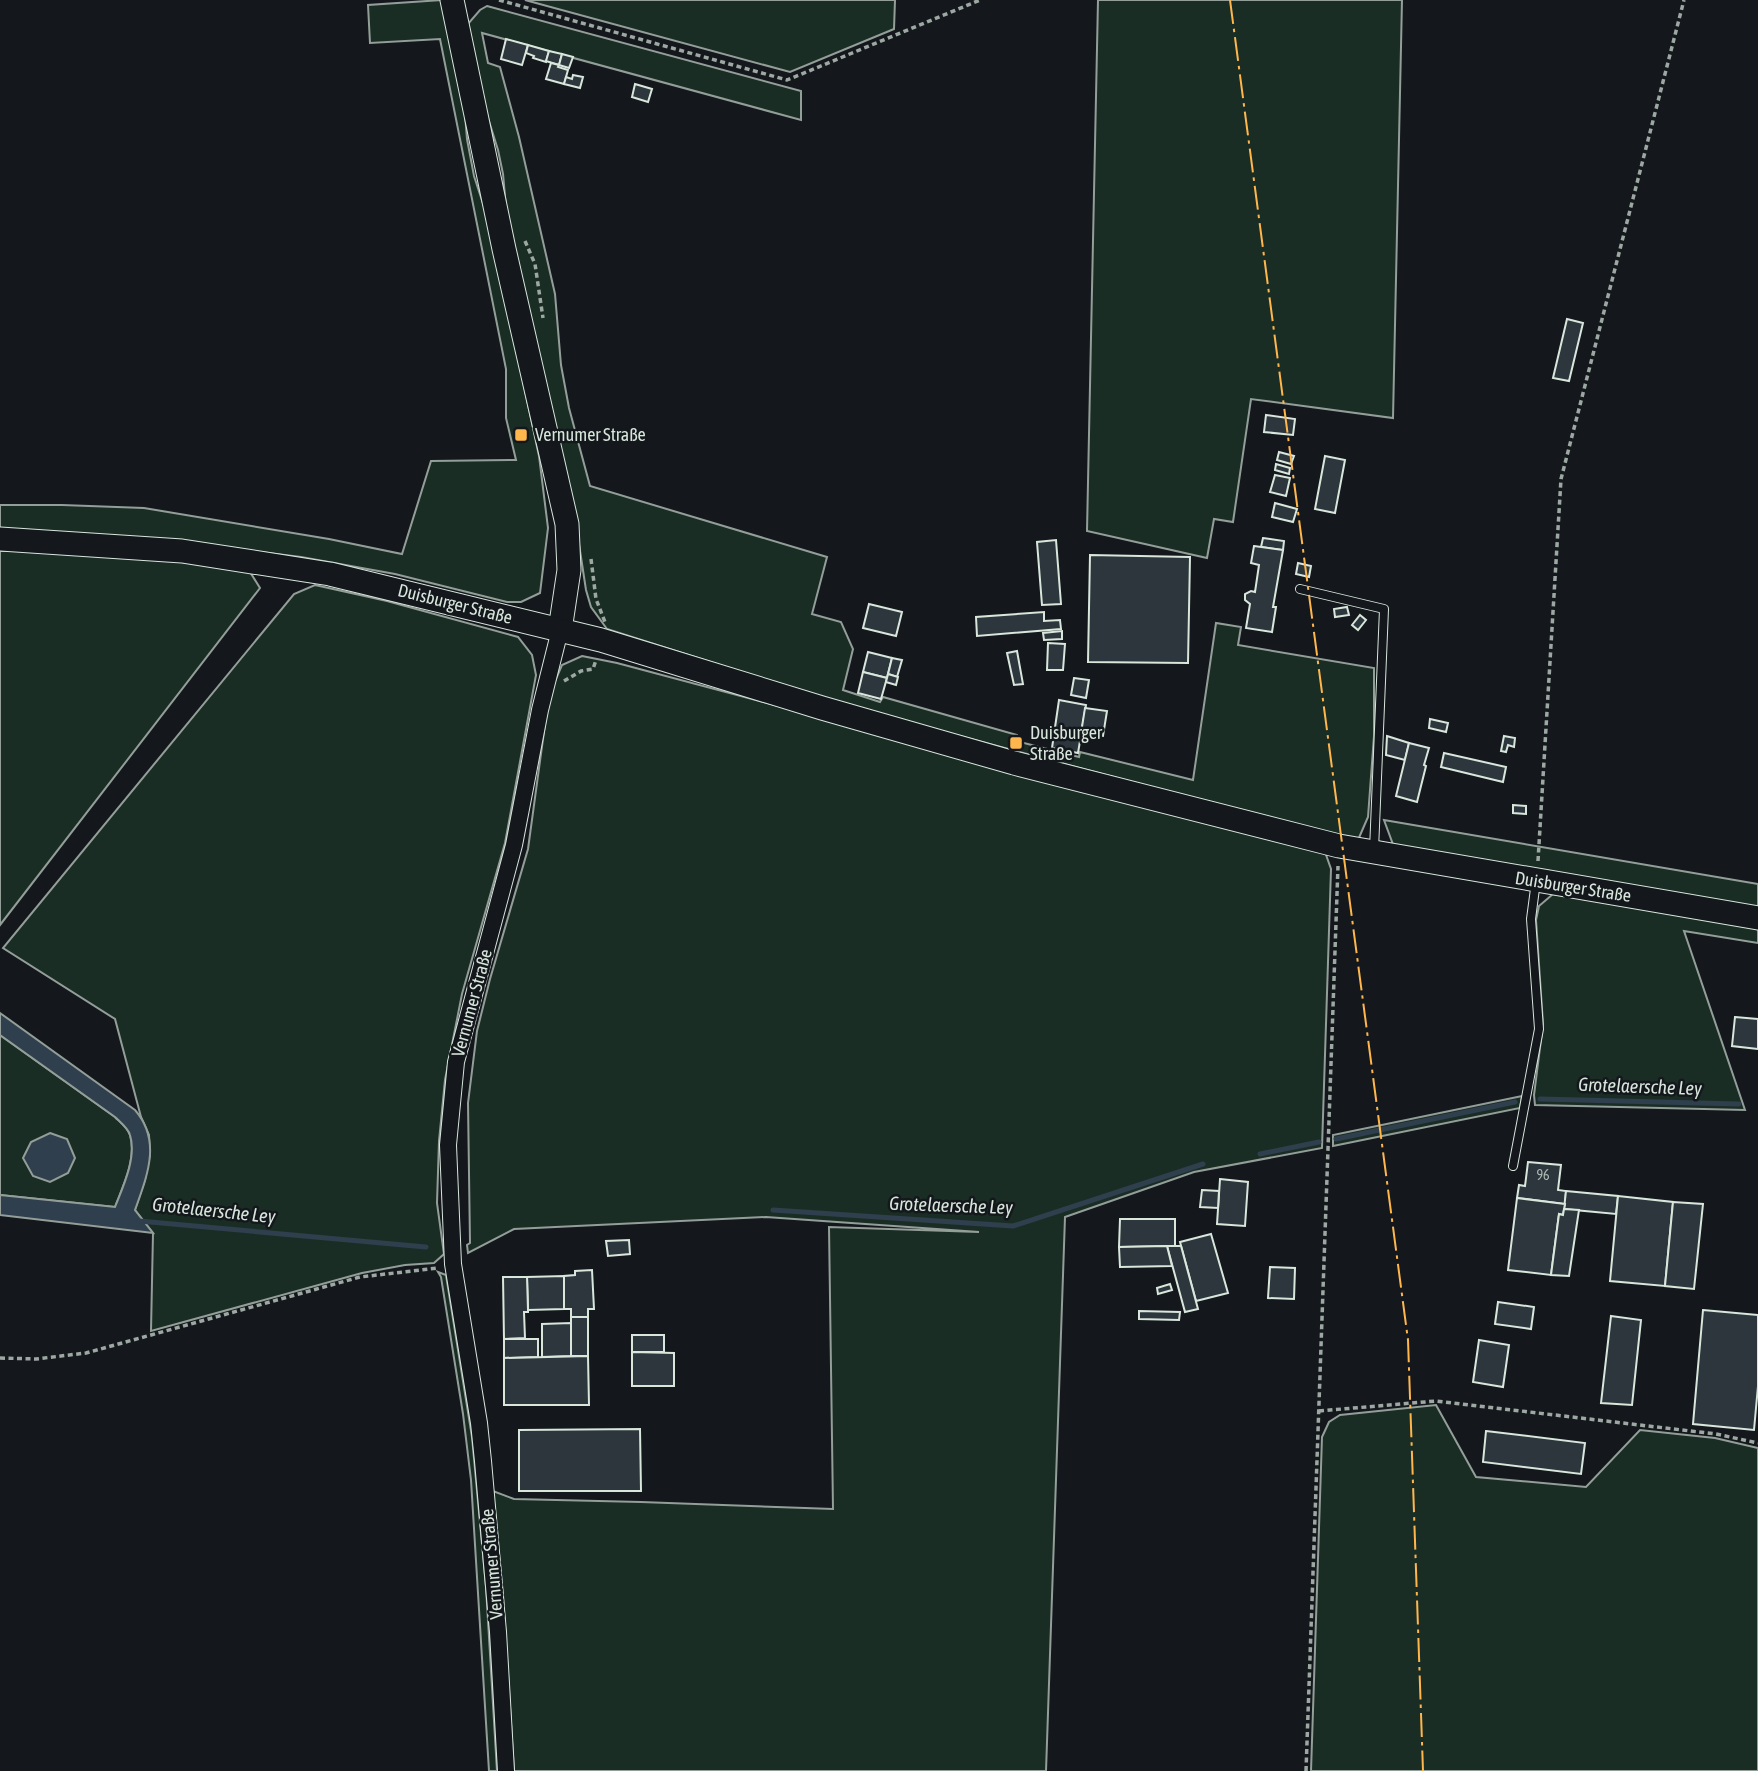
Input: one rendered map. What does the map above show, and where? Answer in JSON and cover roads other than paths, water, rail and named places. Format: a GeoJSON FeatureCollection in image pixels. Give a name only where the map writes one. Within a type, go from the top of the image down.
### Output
{"type":"FeatureCollection","features":[{"type":"Feature","properties":{"kind":"main road","name":"Vernumer Straße"},"geometry":{"type":"LineString","coordinates":[[452,0],[504,249],[567,524],[569,570],[560,630]]}},
{"type":"Feature","properties":{"kind":"main road","name":"Duisburger Straße"},"geometry":{"type":"LineString","coordinates":[[0,540],[181,551],[330,573],[601,640],[1014,763],[1339,846],[1758,918]]}},
{"type":"Feature","properties":{"kind":"street","name":"Vernumer Straße"},"geometry":{"type":"LineString","coordinates":[[506,1771],[484,1461],[453,1264],[448,1145],[456,1062],[514,845],[540,710],[560,630]]}},
{"type":"Feature","properties":{"kind":"lane"},"geometry":{"type":"LineString","coordinates":[[1300,589],[1384,609],[1374,853]]}},
{"type":"Feature","properties":{"kind":"lane"},"geometry":{"type":"LineString","coordinates":[[1513,1167],[1539,1029],[1531,919],[1536,881]]}},
{"type":"Feature","properties":{"kind":"water"},"geometry":{"type":"Polygon","coordinates":[[[0,1013],[135,1110],[148,1134],[150,1159],[135,1210],[153,1233],[0,1215],[0,1195],[115,1207],[128,1172],[132,1144],[129,1132],[115,1117],[0,1035],[0,1013]]]}},
{"type":"Feature","properties":{"kind":"water"},"geometry":{"type":"Polygon","coordinates":[[[50,1133],[67,1139],[75,1158],[68,1173],[50,1182],[33,1176],[23,1158],[31,1142],[50,1133]]]}},
{"type":"Feature","properties":{"kind":"waterway","name":"Grotelaersche Ley"},"geometry":{"type":"LineString","coordinates":[[1540,1099],[1739,1104]]}},
{"type":"Feature","properties":{"kind":"waterway","name":"Grotelaersche Ley"},"geometry":{"type":"LineString","coordinates":[[1336,1139],[1515,1102]]}},
{"type":"Feature","properties":{"kind":"waterway","name":"Grotelaersche Ley"},"geometry":{"type":"LineString","coordinates":[[1260,1154],[1319,1142]]}},
{"type":"Feature","properties":{"kind":"waterway","name":"Grotelaersche Ley"},"geometry":{"type":"LineString","coordinates":[[773,1210],[1013,1226],[1203,1164]]}},
{"type":"Feature","properties":{"kind":"waterway","name":"Grotelaersche Ley"},"geometry":{"type":"LineString","coordinates":[[139,1221],[426,1247]]}},
{"type":"Feature","properties":{"kind":"place","name":"Vernumer Straße"},"geometry":{"type":"Point","coordinates":[521,435]}},
{"type":"Feature","properties":{"kind":"place","name":"Duisburger Straße"},"geometry":{"type":"Point","coordinates":[1016,743]}}]}
